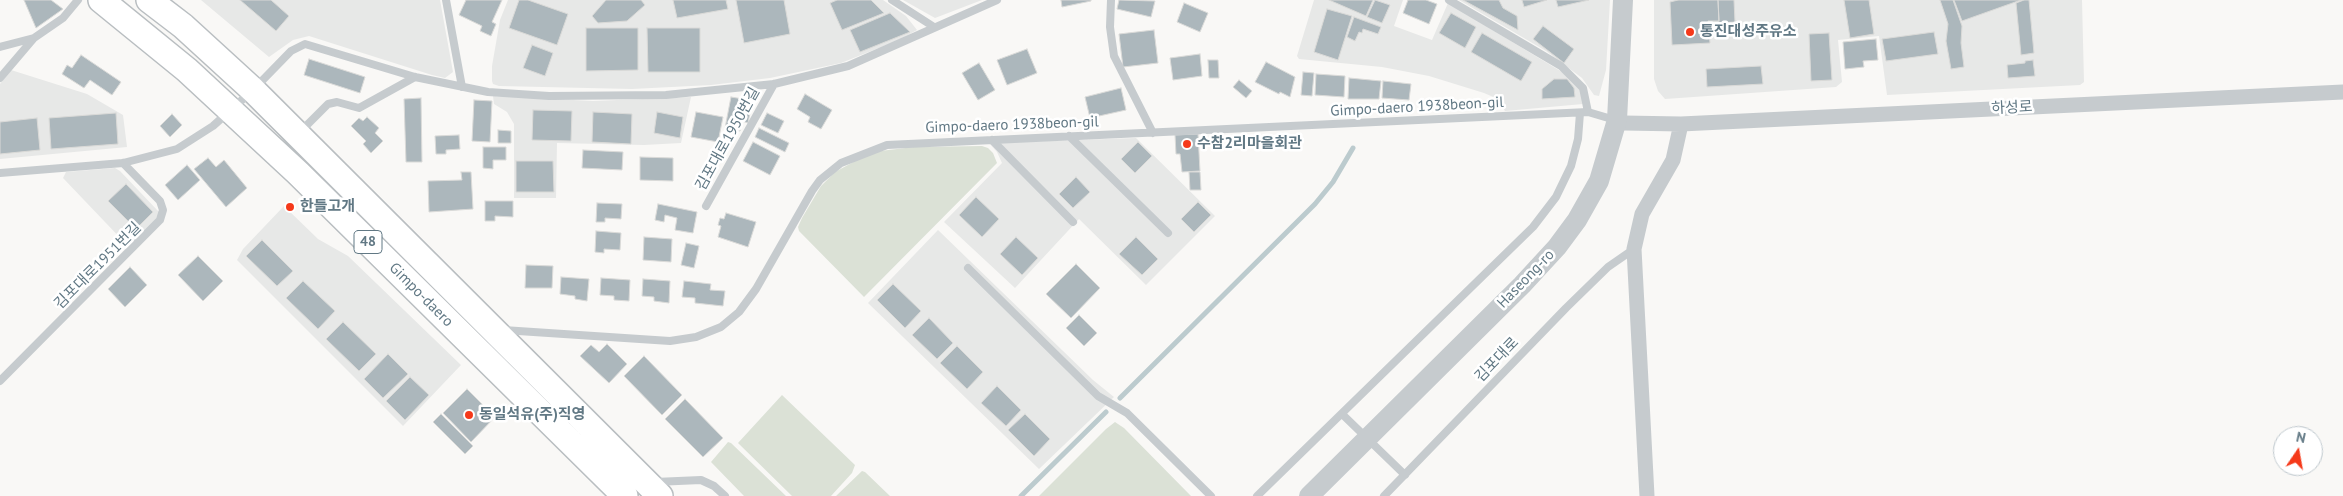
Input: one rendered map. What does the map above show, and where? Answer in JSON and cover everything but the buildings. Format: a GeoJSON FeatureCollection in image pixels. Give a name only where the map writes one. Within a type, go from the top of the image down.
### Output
{"type":"FeatureCollection","features":[{"type":"Feature","properties":{"kind":"main road","name":"Gimpo-daero"},"geometry":{"type":"LineString","coordinates":[[101,0],[187,70],[232,110],[298,173],[619,494]]}},
{"type":"Feature","properties":{"kind":"main road","name":"Gimpo-daero"},"geometry":{"type":"LineString","coordinates":[[149,0],[183,26],[253,90],[491,330],[653,489]]}},
{"type":"Feature","properties":{"kind":"street","name":"Haseong-ro"},"geometry":{"type":"LineString","coordinates":[[1620,121],[1623,0]]}},
{"type":"Feature","properties":{"kind":"street","name":"Haseong-ro"},"geometry":{"type":"LineString","coordinates":[[1309,496],[1371,442],[1532,290],[1574,241],[1597,207],[1615,163],[1620,121],[1630,72],[1632,0]]}},
{"type":"Feature","properties":{"kind":"street","name":"하성로"},"geometry":{"type":"LineString","coordinates":[[1681,124],[2343,92]]}},
{"type":"Feature","properties":{"kind":"street"},"geometry":{"type":"LineString","coordinates":[[1620,121],[1681,124],[1673,160],[1642,214],[1634,249],[1647,496]]}},
{"type":"Feature","properties":{"kind":"street","name":"Haseong-ro"},"geometry":{"type":"LineString","coordinates":[[1325,496],[1371,442]]}},
{"type":"Feature","properties":{"kind":"lane"},"geometry":{"type":"LineString","coordinates":[[0,78],[34,38],[63,18],[78,0]]}},
{"type":"Feature","properties":{"kind":"lane"},"geometry":{"type":"LineString","coordinates":[[446,0],[462,87]]}},
{"type":"Feature","properties":{"kind":"lane"},"geometry":{"type":"LineString","coordinates":[[892,0],[934,27]]}},
{"type":"Feature","properties":{"kind":"lane"},"geometry":{"type":"LineString","coordinates":[[0,173],[123,163],[177,149],[201,135],[232,110],[292,51],[305,44],[415,77],[462,87],[518,94],[666,95],[774,84],[848,66],[873,57],[934,27],[997,0]]}},
{"type":"Feature","properties":{"kind":"lane"},"geometry":{"type":"LineString","coordinates":[[1112,0],[1110,27],[1114,56],[1153,133]]}},
{"type":"Feature","properties":{"kind":"lane"},"geometry":{"type":"LineString","coordinates":[[1257,496],[1507,255],[1546,211],[1571,166],[1584,113],[1583,88],[1561,66],[1449,0]]}},
{"type":"Feature","properties":{"kind":"lane"},"geometry":{"type":"LineString","coordinates":[[0,47],[34,38]]}},
{"type":"Feature","properties":{"kind":"lane"},"geometry":{"type":"LineString","coordinates":[[297,135],[328,104],[337,102],[359,108],[415,77]]}},
{"type":"Feature","properties":{"kind":"lane","name":"김포대로1950번길"},"geometry":{"type":"LineString","coordinates":[[706,206],[774,84]]}},
{"type":"Feature","properties":{"kind":"lane","name":"Gimpo-daero 1938beon-gil"},"geometry":{"type":"LineString","coordinates":[[491,330],[670,341],[709,332],[731,320],[748,301],[820,180],[835,167],[858,155],[887,145],[1584,113],[1620,121]]}},
{"type":"Feature","properties":{"kind":"lane"},"geometry":{"type":"LineString","coordinates":[[1069,136],[1168,234]]}},
{"type":"Feature","properties":{"kind":"lane"},"geometry":{"type":"LineString","coordinates":[[992,140],[1073,222]]}},
{"type":"Feature","properties":{"kind":"lane","name":"김포대로1951번길"},"geometry":{"type":"LineString","coordinates":[[0,382],[160,220],[163,210],[160,201],[123,163]]}},
{"type":"Feature","properties":{"kind":"lane","name":"김포대로"},"geometry":{"type":"LineString","coordinates":[[1384,496],[1566,308],[1608,267],[1634,249]]}},
{"type":"Feature","properties":{"kind":"lane"},"geometry":{"type":"LineString","coordinates":[[968,268],[1098,396],[1127,413],[1211,496]]}},
{"type":"Feature","properties":{"kind":"lane"},"geometry":{"type":"LineString","coordinates":[[1342,414],[1405,475]]}},
{"type":"Feature","properties":{"kind":"lane"},"geometry":{"type":"LineString","coordinates":[[653,489],[701,480],[714,486],[725,496]]}},
{"type":"Feature","properties":{"kind":"shaded area"},"geometry":{"type":"Polygon","coordinates":[[[201,0],[440,0],[453,72],[445,78],[432,75],[309,36],[293,40],[269,57],[201,0]]]}},
{"type":"Feature","properties":{"kind":"shaded area"},"geometry":{"type":"Polygon","coordinates":[[[508,0],[883,0],[906,16],[917,30],[899,40],[841,63],[770,78],[711,85],[632,89],[499,86],[493,84],[492,66],[500,20],[508,0]]]}},
{"type":"Feature","properties":{"kind":"shaded area"},"geometry":{"type":"Polygon","coordinates":[[[903,0],[982,0],[935,18],[903,0]]]}},
{"type":"Feature","properties":{"kind":"shaded area"},"geometry":{"type":"Polygon","coordinates":[[[1314,0],[1403,0],[1394,26],[1432,40],[1448,3],[1562,72],[1581,91],[1583,104],[1505,111],[1498,99],[1429,76],[1382,67],[1299,59],[1297,56],[1314,0]]]}},
{"type":"Feature","properties":{"kind":"shaded area"},"geometry":{"type":"Polygon","coordinates":[[[1459,0],[1610,0],[1606,70],[1599,96],[1594,95],[1582,78],[1546,51],[1459,0]]]}},
{"type":"Feature","properties":{"kind":"shaded area"},"geometry":{"type":"Polygon","coordinates":[[[1654,0],[2082,0],[2084,82],[2080,85],[1887,95],[1879,36],[1838,40],[1842,82],[1836,87],[1665,99],[1658,91],[1654,79],[1654,0]]]}},
{"type":"Feature","properties":{"kind":"shaded area"},"geometry":{"type":"Polygon","coordinates":[[[11,70],[87,94],[123,115],[127,147],[0,159],[0,84],[11,70]]]}},
{"type":"Feature","properties":{"kind":"shaded area"},"geometry":{"type":"Polygon","coordinates":[[[493,96],[593,101],[691,97],[681,143],[644,145],[557,143],[556,198],[514,198],[514,124],[507,112],[494,104],[493,96]]]}},
{"type":"Feature","properties":{"kind":"shaded area"},"geometry":{"type":"Polygon","coordinates":[[[1136,138],[1215,216],[1146,285],[1079,219],[1015,288],[944,222],[1002,163],[997,152],[989,143],[1136,138]]]}},
{"type":"Feature","properties":{"kind":"shaded area"},"geometry":{"type":"Polygon","coordinates":[[[982,146],[988,148],[993,153],[997,163],[864,297],[799,231],[798,227],[802,218],[821,186],[835,172],[859,159],[880,151],[914,147],[982,146]]]}},
{"type":"Feature","properties":{"kind":"shaded area"},"geometry":{"type":"Polygon","coordinates":[[[115,168],[159,212],[157,219],[130,245],[126,244],[63,178],[66,172],[115,168]]]}},
{"type":"Feature","properties":{"kind":"shaded area"},"geometry":{"type":"Polygon","coordinates":[[[284,206],[318,239],[348,256],[461,365],[403,426],[237,260],[243,249],[284,206]]]}},
{"type":"Feature","properties":{"kind":"shaded area"},"geometry":{"type":"Polygon","coordinates":[[[938,230],[1093,380],[1114,397],[1039,469],[868,303],[938,230]]]}},
{"type":"Feature","properties":{"kind":"shaded area"},"geometry":{"type":"Polygon","coordinates":[[[782,395],[855,465],[852,473],[831,496],[792,496],[738,443],[782,395]]]}},
{"type":"Feature","properties":{"kind":"shaded area"},"geometry":{"type":"Polygon","coordinates":[[[1115,422],[1124,428],[1191,496],[1039,496],[1106,429],[1115,422]]]}},
{"type":"Feature","properties":{"kind":"shaded area"},"geometry":{"type":"Polygon","coordinates":[[[728,442],[786,496],[744,496],[711,462],[728,442]]]}},
{"type":"Feature","properties":{"kind":"shaded area"},"geometry":{"type":"Polygon","coordinates":[[[862,471],[865,472],[890,496],[836,496],[862,471]]]}},
{"type":"Feature","properties":{"kind":"waterway"},"geometry":{"type":"LineString","coordinates":[[1120,398],[1315,204],[1333,182],[1353,148]]}},
{"type":"Feature","properties":{"kind":"waterway"},"geometry":{"type":"LineString","coordinates":[[1021,496],[1106,412]]}},
{"type":"Feature","properties":{"kind":"place","name":"통진대성주유소"},"geometry":{"type":"Point","coordinates":[1690,32]}},
{"type":"Feature","properties":{"kind":"place","name":"수참2리마을회관"},"geometry":{"type":"Point","coordinates":[1187,144]}},
{"type":"Feature","properties":{"kind":"place","name":"한들고개"},"geometry":{"type":"Point","coordinates":[290,207]}},
{"type":"Feature","properties":{"kind":"place","name":"동일석유(주)직영"},"geometry":{"type":"Point","coordinates":[469,415]}}]}
